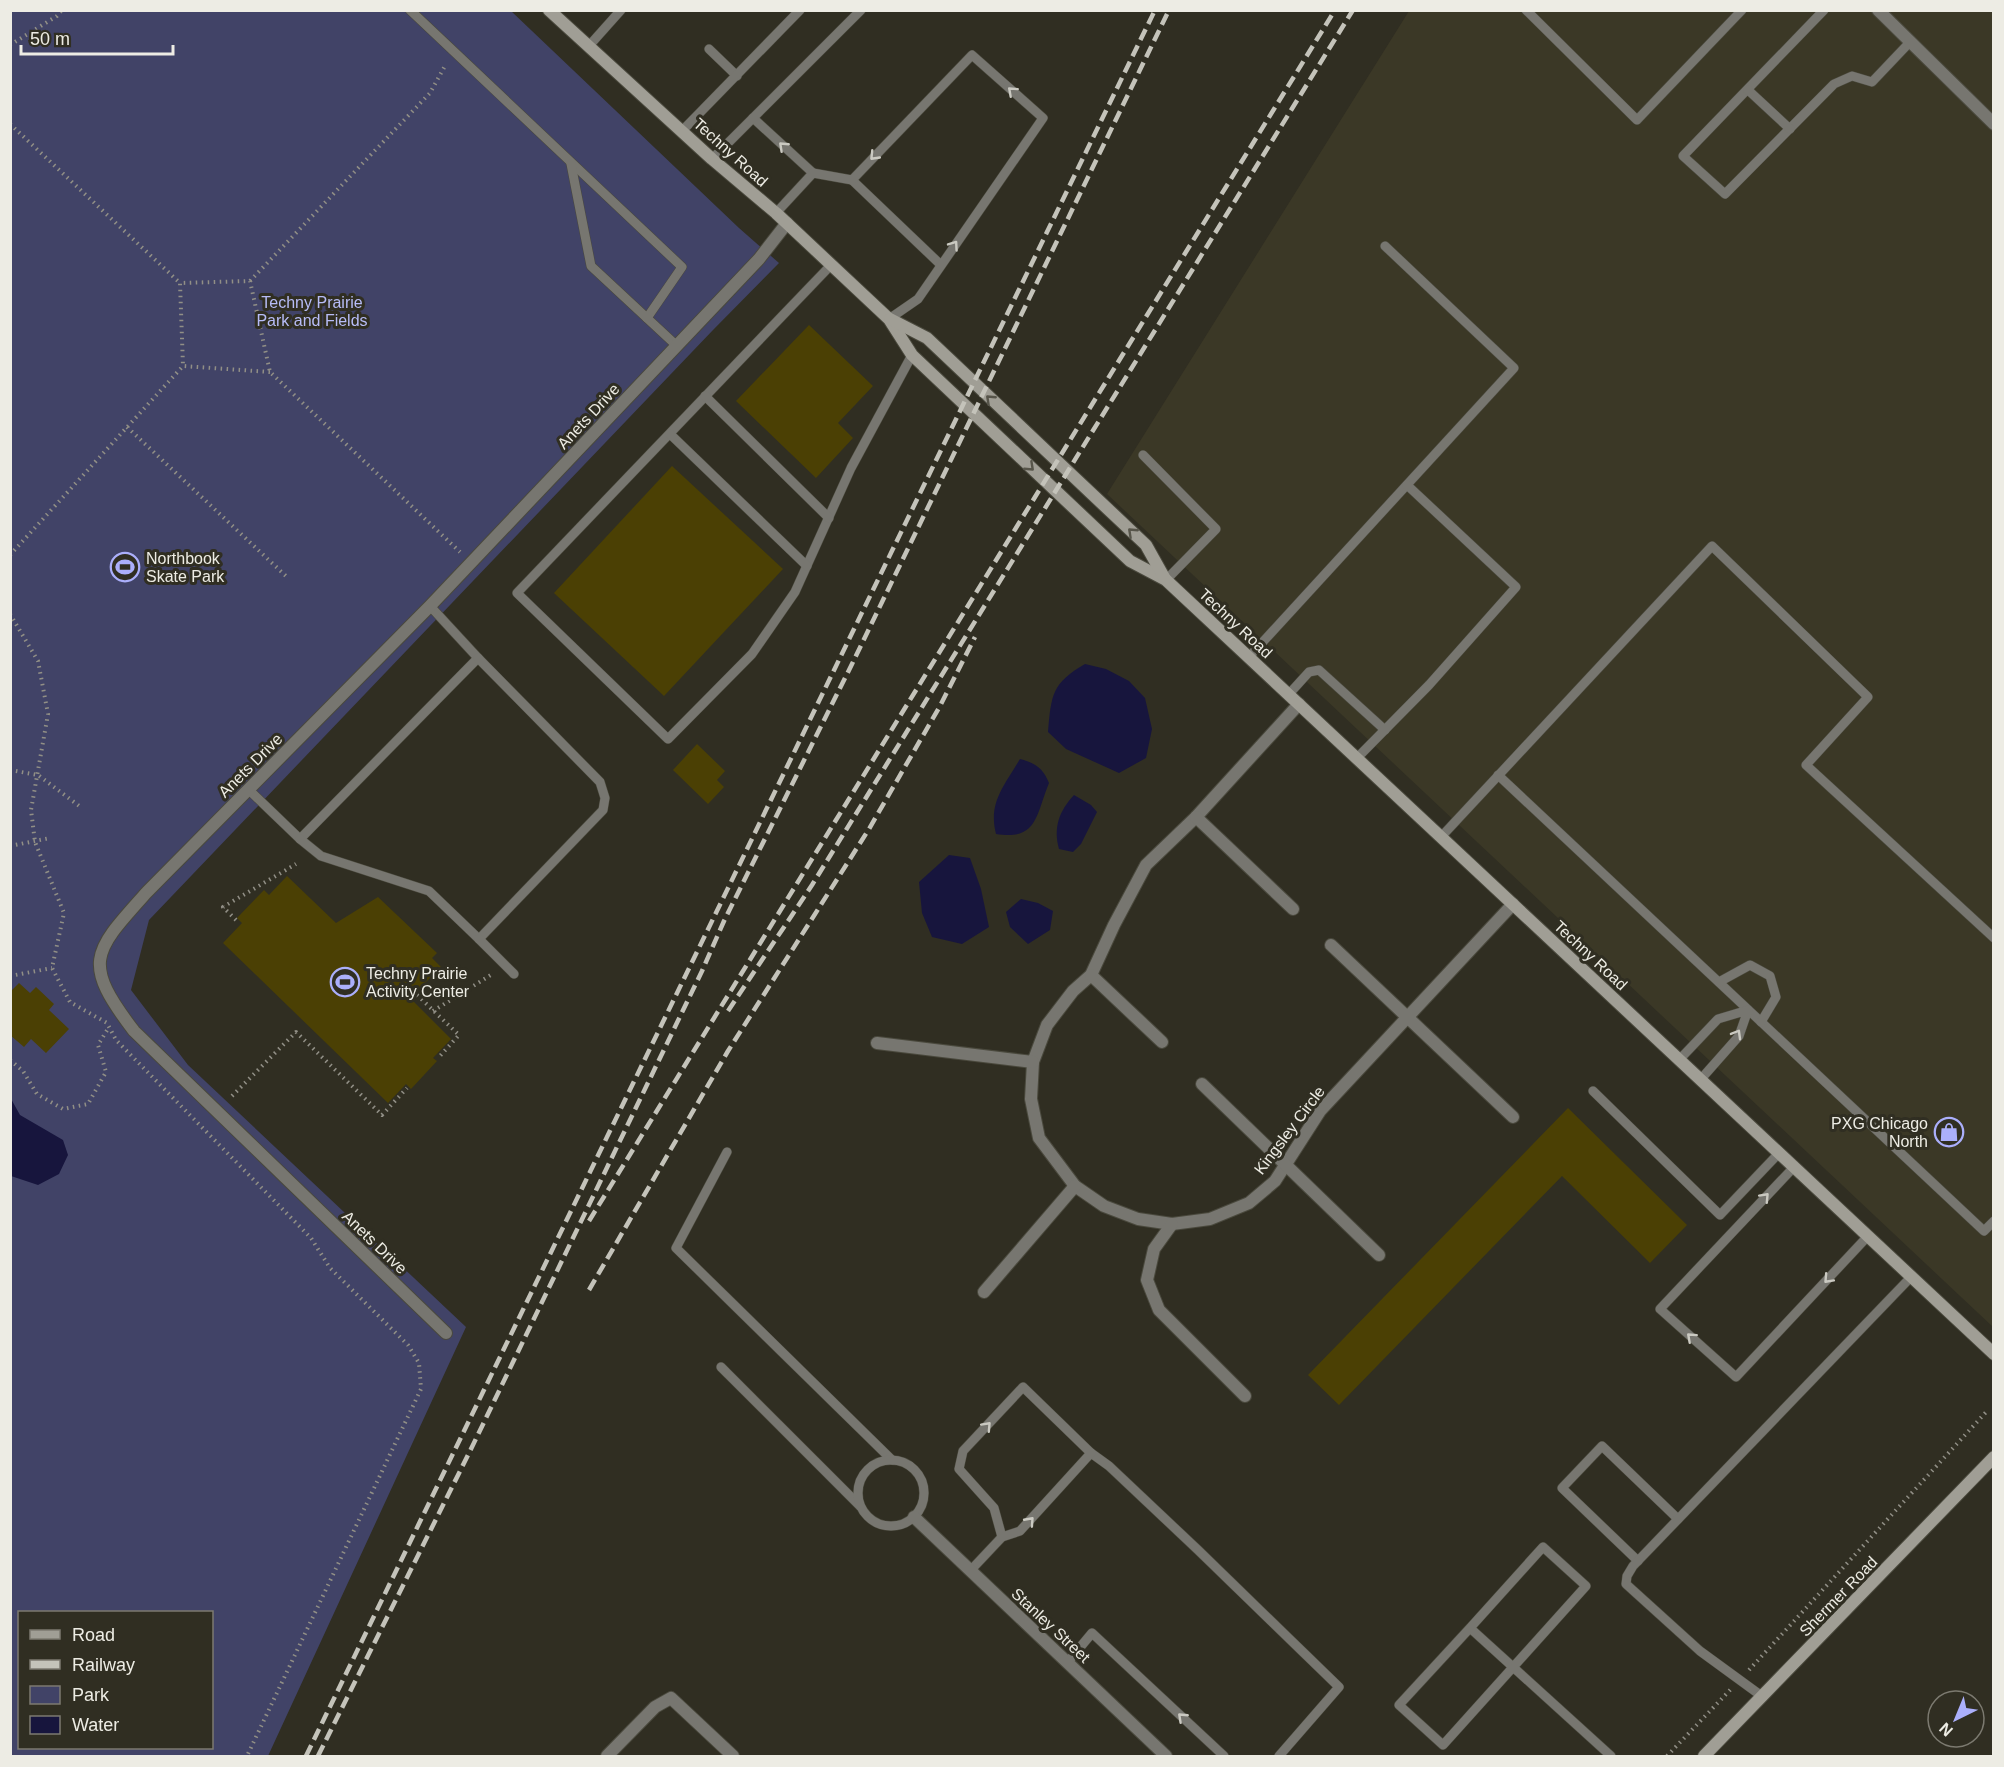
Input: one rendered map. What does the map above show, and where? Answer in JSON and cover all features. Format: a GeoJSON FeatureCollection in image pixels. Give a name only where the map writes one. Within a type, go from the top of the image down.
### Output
{"type":"FeatureCollection","features":[{"type":"Feature","properties":{"kind":"main road","name":"Techny Road"},"geometry":{"type":"LineString","coordinates":[[549,10],[712,159],[776,213],[889,319],[912,355],[1130,561],[1166,580],[1994,1354]]}},
{"type":"Feature","properties":{"kind":"main road","name":"Techny Road"},"geometry":{"type":"LineString","coordinates":[[889,319],[927,338],[1146,545],[1166,580]]}},
{"type":"Feature","properties":{"kind":"main road","name":"Shermer Road"},"geometry":{"type":"LineString","coordinates":[[1704,1756],[1994,1457]]}},
{"type":"Feature","properties":{"kind":"street"},"geometry":{"type":"LineString","coordinates":[[1878,10],[1994,124]]}},
{"type":"Feature","properties":{"kind":"street","name":"Anets Drive"},"geometry":{"type":"LineString","coordinates":[[446,1334],[134,1031],[112,1003],[101,978],[99,960],[104,942],[114,928],[471,563],[759,259],[787,223]]}},
{"type":"Feature","properties":{"kind":"street","name":"Kingsley Circle"},"geometry":{"type":"LineString","coordinates":[[1299,704],[1196,817],[1146,865],[1091,975],[1072,991],[1047,1025],[1033,1062],[1031,1099],[1039,1138],[1075,1186],[1104,1206],[1138,1218],[1172,1224],[1209,1219],[1249,1203],[1275,1181],[1320,1111],[1513,904]]}},
{"type":"Feature","properties":{"kind":"street"},"geometry":{"type":"LineString","coordinates":[[1196,817],[1293,909]]}},
{"type":"Feature","properties":{"kind":"street"},"geometry":{"type":"LineString","coordinates":[[1331,945],[1513,1117]]}},
{"type":"Feature","properties":{"kind":"street"},"geometry":{"type":"LineString","coordinates":[[1091,975],[1162,1042]]}},
{"type":"Feature","properties":{"kind":"street"},"geometry":{"type":"LineString","coordinates":[[877,1043],[1033,1062]]}},
{"type":"Feature","properties":{"kind":"street"},"geometry":{"type":"LineString","coordinates":[[1202,1084],[1379,1255]]}},
{"type":"Feature","properties":{"kind":"street"},"geometry":{"type":"LineString","coordinates":[[984,1292],[1075,1186]]}},
{"type":"Feature","properties":{"kind":"street"},"geometry":{"type":"LineString","coordinates":[[1172,1224],[1154,1249],[1147,1280],[1159,1310],[1245,1396]]}},
{"type":"Feature","properties":{"kind":"street","name":"Stanley Street"},"geometry":{"type":"LineString","coordinates":[[914,1517],[1167,1756]]}},
{"type":"Feature","properties":{"kind":"street"},"geometry":{"type":"LineString","coordinates":[[608,1756],[655,1707],[671,1698],[733,1756]]}},
{"type":"Feature","properties":{"kind":"lane"},"geometry":{"type":"LineString","coordinates":[[410,10],[682,267],[646,318]]}},
{"type":"Feature","properties":{"kind":"lane"},"geometry":{"type":"LineString","coordinates":[[588,47],[621,10]]}},
{"type":"Feature","properties":{"kind":"lane"},"geometry":{"type":"LineString","coordinates":[[682,131],[800,10]]}},
{"type":"Feature","properties":{"kind":"lane"},"geometry":{"type":"LineString","coordinates":[[712,159],[861,10]]}},
{"type":"Feature","properties":{"kind":"lane"},"geometry":{"type":"LineString","coordinates":[[1526,10],[1637,120],[1742,10]]}},
{"type":"Feature","properties":{"kind":"lane"},"geometry":{"type":"LineString","coordinates":[[1824,10],[1683,156],[1725,194],[1834,84],[1852,76],[1872,82],[1910,42]]}},
{"type":"Feature","properties":{"kind":"lane"},"geometry":{"type":"LineString","coordinates":[[709,49],[738,76]]}},
{"type":"Feature","properties":{"kind":"lane"},"geometry":{"type":"LineString","coordinates":[[852,180],[972,55],[1042,118],[918,299],[889,319]]}},
{"type":"Feature","properties":{"kind":"lane"},"geometry":{"type":"LineString","coordinates":[[1748,90],[1790,129]]}},
{"type":"Feature","properties":{"kind":"lane"},"geometry":{"type":"LineString","coordinates":[[753,118],[813,173],[852,180],[941,265]]}},
{"type":"Feature","properties":{"kind":"lane"},"geometry":{"type":"LineString","coordinates":[[571,164],[591,266],[677,346]]}},
{"type":"Feature","properties":{"kind":"lane"},"geometry":{"type":"LineString","coordinates":[[776,213],[813,173]]}},
{"type":"Feature","properties":{"kind":"lane"},"geometry":{"type":"LineString","coordinates":[[1249,657],[1514,368],[1385,246]]}},
{"type":"Feature","properties":{"kind":"lane"},"geometry":{"type":"LineString","coordinates":[[831,265],[517,593],[668,739],[752,654],[795,592],[851,468],[912,355]]}},
{"type":"Feature","properties":{"kind":"lane"},"geometry":{"type":"LineString","coordinates":[[705,396],[829,518]]}},
{"type":"Feature","properties":{"kind":"lane"},"geometry":{"type":"LineString","coordinates":[[670,434],[807,566]]}},
{"type":"Feature","properties":{"kind":"lane"},"geometry":{"type":"LineString","coordinates":[[1143,455],[1216,529],[1166,580]]}},
{"type":"Feature","properties":{"kind":"lane"},"geometry":{"type":"LineString","coordinates":[[1357,758],[1429,685],[1516,587],[1407,484]]}},
{"type":"Feature","properties":{"kind":"lane"},"geometry":{"type":"LineString","coordinates":[[1441,837],[1712,546],[1868,696],[1806,765],[1994,938]]}},
{"type":"Feature","properties":{"kind":"lane"},"geometry":{"type":"LineString","coordinates":[[430,606],[600,782],[605,798],[603,810],[479,939]]}},
{"type":"Feature","properties":{"kind":"lane"},"geometry":{"type":"LineString","coordinates":[[300,839],[478,658]]}},
{"type":"Feature","properties":{"kind":"lane"},"geometry":{"type":"LineString","coordinates":[[1289,694],[1309,672],[1319,670],[1385,730]]}},
{"type":"Feature","properties":{"kind":"lane"},"geometry":{"type":"LineString","coordinates":[[1498,775],[1984,1231],[1994,1221]]}},
{"type":"Feature","properties":{"kind":"lane"},"geometry":{"type":"LineString","coordinates":[[249,790],[321,856],[429,891],[514,974]]}},
{"type":"Feature","properties":{"kind":"lane"},"geometry":{"type":"LineString","coordinates":[[1719,982],[1750,965],[1770,976],[1776,997],[1761,1022]]}},
{"type":"Feature","properties":{"kind":"lane"},"geometry":{"type":"LineString","coordinates":[[1679,1060],[1718,1019],[1748,1010]]}},
{"type":"Feature","properties":{"kind":"lane"},"geometry":{"type":"LineString","coordinates":[[1701,1079],[1739,1036],[1748,1010]]}},
{"type":"Feature","properties":{"kind":"lane"},"geometry":{"type":"LineString","coordinates":[[1593,1091],[1720,1215],[1779,1153]]}},
{"type":"Feature","properties":{"kind":"lane"},"geometry":{"type":"LineString","coordinates":[[727,1152],[676,1248],[892,1460]]}},
{"type":"Feature","properties":{"kind":"lane"},"geometry":{"type":"LineString","coordinates":[[1794,1167],[1660,1309],[1736,1377],[1868,1236]]}},
{"type":"Feature","properties":{"kind":"lane"},"geometry":{"type":"LineString","coordinates":[[1763,1697],[1700,1651],[1626,1584],[1627,1576],[1678,1518],[1911,1277]]}},
{"type":"Feature","properties":{"kind":"lane"},"geometry":{"type":"LineString","coordinates":[[721,1367],[867,1516],[885,1526],[896,1526],[914,1517],[923,1498],[923,1487],[919,1477],[912,1468],[892,1460],[870,1467],[858,1486],[861,1508]]}},
{"type":"Feature","properties":{"kind":"lane"},"geometry":{"type":"LineString","coordinates":[[1002,1537],[994,1508],[959,1469],[963,1451],[1023,1387],[1091,1453],[1109,1466],[1198,1550],[1338,1687],[1279,1756]]}},
{"type":"Feature","properties":{"kind":"lane"},"geometry":{"type":"LineString","coordinates":[[1638,1561],[1562,1488],[1602,1446],[1678,1518]]}},
{"type":"Feature","properties":{"kind":"lane"},"geometry":{"type":"LineString","coordinates":[[970,1571],[1002,1537],[1020,1531],[1091,1453]]}},
{"type":"Feature","properties":{"kind":"lane"},"geometry":{"type":"LineString","coordinates":[[1543,1547],[1586,1586],[1443,1745],[1399,1705],[1470,1628],[1543,1547]]}},
{"type":"Feature","properties":{"kind":"lane"},"geometry":{"type":"LineString","coordinates":[[1470,1628],[1611,1756]]}},
{"type":"Feature","properties":{"kind":"lane"},"geometry":{"type":"LineString","coordinates":[[1067,1663],[1092,1633],[1224,1756]]}},
{"type":"Feature","properties":{"kind":"path"},"geometry":{"type":"LineString","coordinates":[[10,45],[57,16],[62,10]]}},
{"type":"Feature","properties":{"kind":"path"},"geometry":{"type":"LineString","coordinates":[[180,284],[250,281],[430,93],[453,52]]}},
{"type":"Feature","properties":{"kind":"path"},"geometry":{"type":"LineString","coordinates":[[10,124],[180,284],[183,366],[10,555]]}},
{"type":"Feature","properties":{"kind":"path"},"geometry":{"type":"LineString","coordinates":[[250,281],[270,372],[471,563]]}},
{"type":"Feature","properties":{"kind":"path"},"geometry":{"type":"LineString","coordinates":[[183,366],[270,372]]}},
{"type":"Feature","properties":{"kind":"path"},"geometry":{"type":"LineString","coordinates":[[127,427],[288,578]]}},
{"type":"Feature","properties":{"kind":"path"},"geometry":{"type":"LineString","coordinates":[[10,614],[38,661],[48,714],[38,775]]}},
{"type":"Feature","properties":{"kind":"path"},"geometry":{"type":"LineString","coordinates":[[10,770],[38,775],[82,808]]}},
{"type":"Feature","properties":{"kind":"path"},"geometry":{"type":"LineString","coordinates":[[10,846],[50,837]]}},
{"type":"Feature","properties":{"kind":"path"},"geometry":{"type":"LineString","coordinates":[[236,920],[223,907],[296,864]]}},
{"type":"Feature","properties":{"kind":"path"},"geometry":{"type":"LineString","coordinates":[[433,1011],[506,966]]}},
{"type":"Feature","properties":{"kind":"path"},"geometry":{"type":"LineString","coordinates":[[10,975],[52,968]]}},
{"type":"Feature","properties":{"kind":"path"},"geometry":{"type":"LineString","coordinates":[[417,995],[459,1035],[439,1057]]}},
{"type":"Feature","properties":{"kind":"path"},"geometry":{"type":"LineString","coordinates":[[10,1060],[23,1071],[37,1094],[63,1109],[88,1104],[106,1072],[98,1045],[109,1027]]}},
{"type":"Feature","properties":{"kind":"path"},"geometry":{"type":"LineString","coordinates":[[232,1096],[296,1032],[382,1115],[408,1088]]}},
{"type":"Feature","properties":{"kind":"path"},"geometry":{"type":"LineString","coordinates":[[247,1756],[421,1389]]}},
{"type":"Feature","properties":{"kind":"path"},"geometry":{"type":"LineString","coordinates":[[1667,1756],[1740,1680],[1988,1410]]}},
{"type":"Feature","properties":{"kind":"shaded area"},"geometry":{"type":"Polygon","coordinates":[[[1409,11],[1993,11],[1993,1327],[1107,494],[1409,11]]]}},
{"type":"Feature","properties":{"kind":"green space","name":"Techny Prairie Park and Fields"},"geometry":{"type":"Polygon","coordinates":[[[11,11],[511,11],[739,228],[779,263],[149,920],[131,990],[188,1065],[466,1327],[268,1756],[11,1756],[11,11]]]}},
{"type":"Feature","properties":{"kind":"water"},"geometry":{"type":"Polygon","coordinates":[[[1085,664],[1106,669],[1129,681],[1145,698],[1152,729],[1146,758],[1119,773],[1066,749],[1048,732],[1050,708],[1055,691],[1066,677],[1085,664]]]}},
{"type":"Feature","properties":{"kind":"water"},"geometry":{"type":"Polygon","coordinates":[[[1020,759],[1038,767],[1049,783],[1038,815],[1028,829],[1010,835],[996,834],[994,813],[996,804],[1003,786],[1020,759]]]}},
{"type":"Feature","properties":{"kind":"water"},"geometry":{"type":"Polygon","coordinates":[[[1074,795],[1091,805],[1097,812],[1081,844],[1073,852],[1059,849],[1057,827],[1064,807],[1074,795]]]}},
{"type":"Feature","properties":{"kind":"water"},"geometry":{"type":"Polygon","coordinates":[[[949,855],[970,858],[981,889],[989,927],[962,944],[932,937],[922,913],[919,882],[949,855]]]}},
{"type":"Feature","properties":{"kind":"water"},"geometry":{"type":"Polygon","coordinates":[[[1021,899],[1038,903],[1053,911],[1050,930],[1028,944],[1010,927],[1006,912],[1021,899]]]}},
{"type":"Feature","properties":{"kind":"water"},"geometry":{"type":"Polygon","coordinates":[[[10,1097],[20,1115],[63,1140],[68,1155],[59,1174],[38,1185],[11,1176],[10,1097]]]}},
{"type":"Feature","properties":{"kind":"building"},"geometry":{"type":"Polygon","coordinates":[[[809,325],[873,386],[838,423],[853,438],[816,478],[736,401],[809,325]]]}},
{"type":"Feature","properties":{"kind":"building"},"geometry":{"type":"Polygon","coordinates":[[[672,466],[783,569],[664,696],[554,593],[672,466]]]}},
{"type":"Feature","properties":{"kind":"building"},"geometry":{"type":"Polygon","coordinates":[[[697,744],[725,771],[717,780],[724,787],[708,804],[673,770],[697,744]]]}},
{"type":"Feature","properties":{"kind":"building","name":"Techny Prairie Activity Center"},"geometry":{"type":"Polygon","coordinates":[[[287,876],[336,923],[378,897],[437,953],[432,958],[441,967],[410,998],[451,1039],[433,1058],[437,1061],[411,1089],[406,1084],[388,1103],[223,943],[242,923],[237,918],[264,890],[269,895],[287,876]]]}},
{"type":"Feature","properties":{"kind":"building"},"geometry":{"type":"Polygon","coordinates":[[[19,983],[30,993],[36,987],[54,1004],[49,1010],[69,1029],[46,1053],[31,1039],[24,1047],[10,1035],[10,992],[19,983]]]}},
{"type":"Feature","properties":{"kind":"building"},"geometry":{"type":"Polygon","coordinates":[[[1568,1108],[1687,1225],[1650,1263],[1562,1176],[1339,1405],[1308,1375],[1568,1108]]]}},
{"type":"Feature","properties":{"kind":"railway"},"geometry":{"type":"LineString","coordinates":[[306,1756],[1155,10]]}},
{"type":"Feature","properties":{"kind":"railway"},"geometry":{"type":"LineString","coordinates":[[318,1756],[471,1449],[724,921],[852,664],[1169,10]]}},
{"type":"Feature","properties":{"kind":"railway"},"geometry":{"type":"LineString","coordinates":[[589,1221],[1335,10]]}},
{"type":"Feature","properties":{"kind":"railway"},"geometry":{"type":"LineString","coordinates":[[728,1011],[812,885],[1353,10]]}},
{"type":"Feature","properties":{"kind":"railway"},"geometry":{"type":"LineString","coordinates":[[589,1290],[728,1051],[869,829],[940,706],[975,637]]}},
{"type":"Feature","properties":{"kind":"place","name":"Northbook Skate Park"},"geometry":{"type":"Point","coordinates":[125,567]}},
{"type":"Feature","properties":{"kind":"place","name":"Techny Prairie Activity Center"},"geometry":{"type":"Point","coordinates":[345,982]}},
{"type":"Feature","properties":{"kind":"place","name":"PXG Chicago North"},"geometry":{"type":"Point","coordinates":[1949,1132]}}]}
